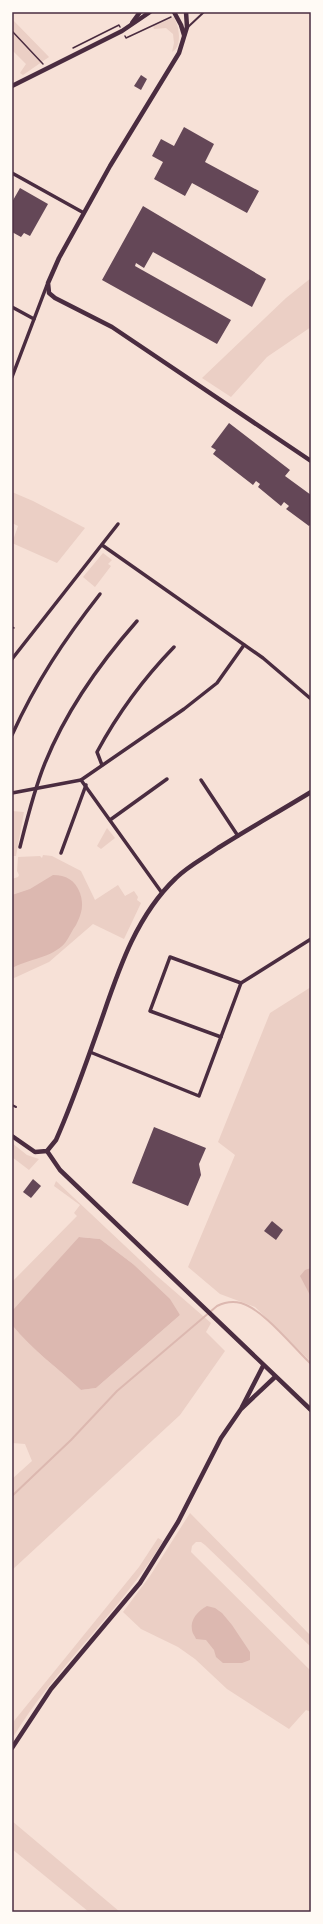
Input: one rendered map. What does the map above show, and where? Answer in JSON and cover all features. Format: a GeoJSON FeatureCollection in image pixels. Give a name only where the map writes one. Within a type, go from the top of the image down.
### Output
{"type":"FeatureCollection","features":[{"type":"Feature","properties":{"kind":"street"},"geometry":{"type":"LineString","coordinates":[[131,24],[140,12]]}},
{"type":"Feature","properties":{"kind":"street"},"geometry":{"type":"LineString","coordinates":[[12,86],[122,31],[150,12]]}},
{"type":"Feature","properties":{"kind":"street"},"geometry":{"type":"LineString","coordinates":[[174,12],[181,25],[184,37]]}},
{"type":"Feature","properties":{"kind":"street"},"geometry":{"type":"LineString","coordinates":[[12,377],[59,258],[178,53],[187,27],[186,12]]}},
{"type":"Feature","properties":{"kind":"street"},"geometry":{"type":"LineString","coordinates":[[12,173],[84,213]]}},
{"type":"Feature","properties":{"kind":"street"},"geometry":{"type":"LineString","coordinates":[[48,283],[50,293],[54,298],[112,327],[311,461]]}},
{"type":"Feature","properties":{"kind":"street"},"geometry":{"type":"LineString","coordinates":[[12,307],[34,319]]}},
{"type":"Feature","properties":{"kind":"street"},"geometry":{"type":"LineString","coordinates":[[12,659],[118,524]]}},
{"type":"Feature","properties":{"kind":"street"},"geometry":{"type":"LineString","coordinates":[[102,545],[263,658],[311,699]]}},
{"type":"Feature","properties":{"kind":"street"},"geometry":{"type":"LineString","coordinates":[[12,735],[24,708],[52,658],[100,594]]}},
{"type":"Feature","properties":{"kind":"street"},"geometry":{"type":"LineString","coordinates":[[20,847],[35,789],[50,751],[81,694],[103,662],[137,621]]}},
{"type":"Feature","properties":{"kind":"street"},"geometry":{"type":"LineString","coordinates":[[12,793],[81,780],[184,709],[217,683],[244,645]]}},
{"type":"Feature","properties":{"kind":"street"},"geometry":{"type":"LineString","coordinates":[[102,765],[97,752],[109,729],[141,683],[174,647]]}},
{"type":"Feature","properties":{"kind":"street"},"geometry":{"type":"LineString","coordinates":[[110,820],[167,779]]}},
{"type":"Feature","properties":{"kind":"street"},"geometry":{"type":"LineString","coordinates":[[81,780],[162,893]]}},
{"type":"Feature","properties":{"kind":"street"},"geometry":{"type":"LineString","coordinates":[[200,780],[238,836]]}},
{"type":"Feature","properties":{"kind":"street"},"geometry":{"type":"LineString","coordinates":[[61,853],[86,785]]}},
{"type":"Feature","properties":{"kind":"street"},"geometry":{"type":"LineString","coordinates":[[12,1136],[35,1152],[47,1151],[50,1149],[59,1134],[90,1052],[114,982],[134,936],[147,912],[162,893],[182,873],[238,836],[311,792]]}},
{"type":"Feature","properties":{"kind":"street"},"geometry":{"type":"LineString","coordinates":[[90,1052],[199,1096],[241,983],[311,939]]}},
{"type":"Feature","properties":{"kind":"street"},"geometry":{"type":"LineString","coordinates":[[221,1037],[150,1012],[170,957],[241,983]]}},
{"type":"Feature","properties":{"kind":"street"},"geometry":{"type":"LineString","coordinates":[[47,1151],[60,1170],[205,1307],[263,1366],[311,1410]]}},
{"type":"Feature","properties":{"kind":"street"},"geometry":{"type":"LineString","coordinates":[[12,1748],[51,1689],[122,1606],[151,1568],[178,1522],[221,1438],[241,1409],[263,1366]]}},
{"type":"Feature","properties":{"kind":"street"},"geometry":{"type":"LineString","coordinates":[[241,1409],[275,1377]]}},
{"type":"Feature","properties":{"kind":"lane"},"geometry":{"type":"LineString","coordinates":[[187,27],[204,12]]}},
{"type":"Feature","properties":{"kind":"lane"},"geometry":{"type":"LineString","coordinates":[[12,1105],[16,1107]]}},
{"type":"Feature","properties":{"kind":"path"},"geometry":{"type":"LineString","coordinates":[[124,35],[126,38],[171,17]]}},
{"type":"Feature","properties":{"kind":"path"},"geometry":{"type":"LineString","coordinates":[[70,50],[118,25],[121,28]]}},
{"type":"Feature","properties":{"kind":"path"},"geometry":{"type":"LineString","coordinates":[[12,31],[43,64]]}},
{"type":"Feature","properties":{"kind":"shaded area"},"geometry":{"type":"Polygon","coordinates":[[[174,17],[179,41],[178,45],[172,52],[174,43],[173,34],[166,28],[154,29],[153,26],[174,17]]]}},
{"type":"Feature","properties":{"kind":"shaded area"},"geometry":{"type":"Polygon","coordinates":[[[12,19],[49,57],[23,75],[20,73],[26,64],[12,50],[12,19]]]}},
{"type":"Feature","properties":{"kind":"shaded area"},"geometry":{"type":"Polygon","coordinates":[[[311,278],[311,327],[267,357],[231,397],[202,378],[286,298],[311,278]]]}},
{"type":"Feature","properties":{"kind":"shaded area"},"geometry":{"type":"Polygon","coordinates":[[[12,492],[33,501],[85,528],[57,563],[12,543],[18,526],[12,523],[12,492]]]}},
{"type":"Feature","properties":{"kind":"shaded area"},"geometry":{"type":"Polygon","coordinates":[[[103,553],[112,560],[108,564],[111,566],[95,587],[83,577],[103,553]]]}},
{"type":"Feature","properties":{"kind":"shaded area"},"geometry":{"type":"Polygon","coordinates":[[[12,811],[24,812],[16,856],[12,856],[12,811]]]}},
{"type":"Feature","properties":{"kind":"shaded area"},"geometry":{"type":"Polygon","coordinates":[[[107,828],[115,838],[101,849],[97,846],[107,828]]]}},
{"type":"Feature","properties":{"kind":"shaded area"},"geometry":{"type":"Polygon","coordinates":[[[43,855],[52,856],[81,871],[95,900],[118,885],[125,896],[134,891],[138,897],[137,900],[141,903],[124,939],[93,924],[49,962],[12,979],[12,879],[18,877],[19,875],[17,871],[18,857],[40,856],[42,858],[43,855]]]}},
{"type":"Feature","properties":{"kind":"shaded area"},"geometry":{"type":"Polygon","coordinates":[[[53,875],[70,879],[78,888],[82,905],[78,921],[65,943],[60,948],[47,955],[12,968],[12,895],[30,889],[53,875]]]}},
{"type":"Feature","properties":{"kind":"shaded area"},"geometry":{"type":"Polygon","coordinates":[[[311,987],[311,1362],[255,1307],[220,1294],[188,1267],[235,1155],[218,1142],[270,1013],[311,987]]]}},
{"type":"Feature","properties":{"kind":"shaded area"},"geometry":{"type":"Polygon","coordinates":[[[12,1143],[27,1155],[39,1159],[29,1170],[12,1157],[12,1143]]]}},
{"type":"Feature","properties":{"kind":"shaded area"},"geometry":{"type":"Polygon","coordinates":[[[56,1181],[157,1276],[211,1323],[206,1332],[225,1351],[180,1415],[12,1570],[12,1479],[32,1461],[25,1444],[12,1443],[12,1325],[37,1351],[81,1390],[96,1388],[180,1315],[133,1264],[100,1239],[80,1237],[12,1311],[12,1282],[77,1216],[74,1213],[80,1205],[54,1186],[56,1181]]]}},
{"type":"Feature","properties":{"kind":"shaded area"},"geometry":{"type":"Polygon","coordinates":[[[79,1237],[100,1239],[133,1264],[170,1299],[180,1315],[96,1388],[81,1390],[37,1351],[12,1325],[12,1311],[79,1237]]]}},
{"type":"Feature","properties":{"kind":"shaded area"},"geometry":{"type":"Polygon","coordinates":[[[311,1268],[311,1297],[300,1276],[305,1270],[311,1268]]]}},
{"type":"Feature","properties":{"kind":"shaded area"},"geometry":{"type":"Polygon","coordinates":[[[190,1513],[311,1636],[311,1647],[205,1545],[201,1542],[196,1542],[192,1546],[191,1552],[311,1671],[311,1712],[306,1710],[289,1729],[227,1689],[195,1659],[178,1647],[141,1629],[123,1612],[150,1576],[190,1513]]]}},
{"type":"Feature","properties":{"kind":"shaded area"},"geometry":{"type":"Polygon","coordinates":[[[158,1538],[163,1541],[146,1567],[108,1616],[67,1663],[29,1713],[12,1739],[14,1721],[139,1567],[158,1538]]]}},
{"type":"Feature","properties":{"kind":"shaded area"},"geometry":{"type":"Polygon","coordinates":[[[207,1606],[215,1608],[222,1613],[232,1625],[250,1652],[250,1660],[242,1663],[223,1663],[216,1657],[214,1650],[206,1640],[196,1639],[192,1631],[193,1619],[207,1606]]]}},
{"type":"Feature","properties":{"kind":"shaded area"},"geometry":{"type":"Polygon","coordinates":[[[12,1821],[120,1912],[89,1912],[12,1849],[12,1821]]]}},
{"type":"Feature","properties":{"kind":"building"},"geometry":{"type":"Polygon","coordinates":[[[141,75],[147,79],[141,90],[134,86],[141,75]]]}},
{"type":"Feature","properties":{"kind":"building"},"geometry":{"type":"Polygon","coordinates":[[[184,127],[214,144],[205,162],[259,191],[247,213],[192,183],[185,196],[154,179],[163,162],[152,156],[161,139],[174,146],[184,127]]]}},
{"type":"Feature","properties":{"kind":"building"},"geometry":{"type":"Polygon","coordinates":[[[20,188],[48,204],[30,236],[24,233],[21,237],[12,232],[12,202],[20,188]]]}},
{"type":"Feature","properties":{"kind":"building"},"geometry":{"type":"Polygon","coordinates":[[[143,206],[266,279],[252,307],[153,252],[144,268],[136,263],[135,266],[231,320],[217,344],[102,280],[143,206]]]}},
{"type":"Feature","properties":{"kind":"building"},"geometry":{"type":"Polygon","coordinates":[[[229,423],[290,470],[285,476],[311,495],[311,524],[309,526],[286,509],[289,506],[284,502],[281,506],[258,487],[260,484],[256,481],[253,485],[213,454],[216,450],[211,447],[229,423]]]}},
{"type":"Feature","properties":{"kind":"building"},"geometry":{"type":"Polygon","coordinates":[[[154,1127],[206,1148],[199,1164],[201,1175],[188,1206],[132,1183],[154,1127]]]}},
{"type":"Feature","properties":{"kind":"building"},"geometry":{"type":"Polygon","coordinates":[[[33,1179],[41,1186],[31,1198],[23,1192],[33,1179]]]}},
{"type":"Feature","properties":{"kind":"building"},"geometry":{"type":"Polygon","coordinates":[[[272,1221],[283,1230],[276,1240],[264,1231],[272,1221]]]}},
{"type":"Feature","properties":{"kind":"waterway"},"geometry":{"type":"LineString","coordinates":[[12,1496],[71,1440],[117,1391],[217,1306],[229,1302],[235,1302],[250,1307],[278,1330],[311,1364]]}}]}
